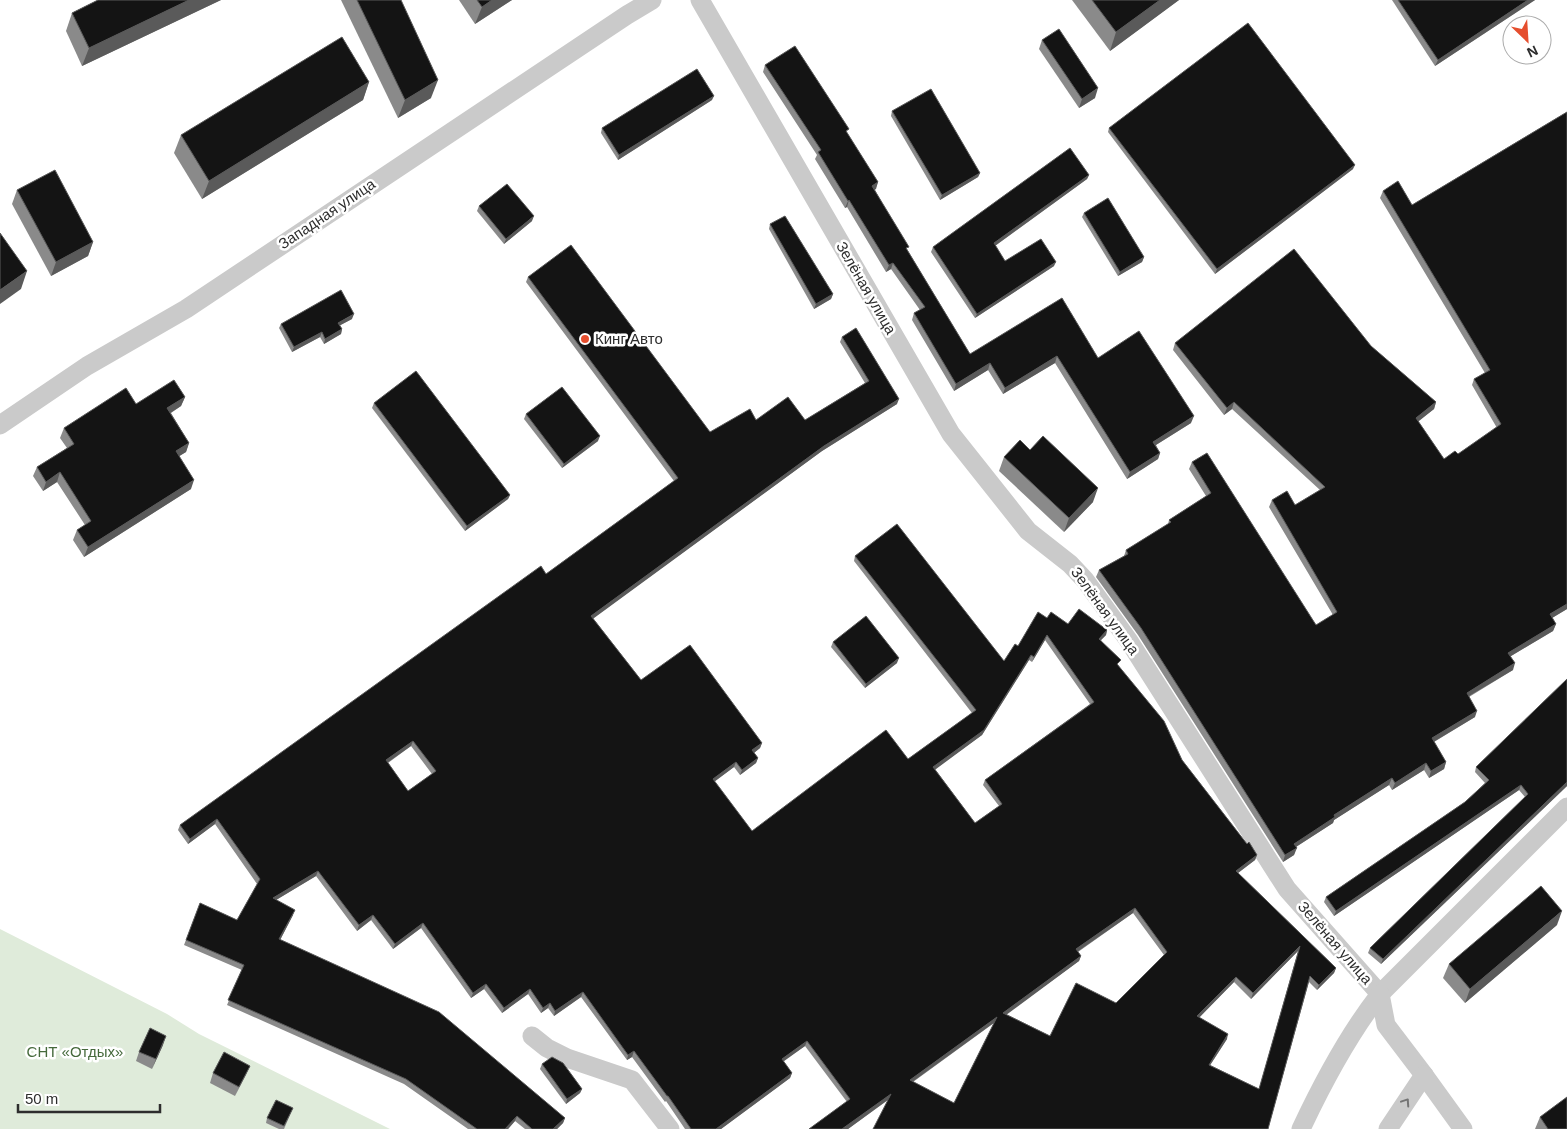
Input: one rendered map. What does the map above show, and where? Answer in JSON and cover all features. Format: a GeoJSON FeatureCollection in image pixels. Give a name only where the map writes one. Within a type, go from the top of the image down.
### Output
{"type":"FeatureCollection","features":[{"type":"Feature","properties":{"kind":"street","name":"Западная улица"},"geometry":{"type":"LineString","coordinates":[[0,425],[88,366],[186,309],[652,0]]}},
{"type":"Feature","properties":{"kind":"street","name":"Зелёная улица"},"geometry":{"type":"LineString","coordinates":[[700,0],[951,434],[1028,530],[1070,564],[1085,580],[1129,641],[1287,889],[1380,994],[1567,807]]}},
{"type":"Feature","properties":{"kind":"street"},"geometry":{"type":"LineString","coordinates":[[1380,994],[1386,1025],[1463,1129]]}},
{"type":"Feature","properties":{"kind":"street"},"geometry":{"type":"LineString","coordinates":[[1300,1129],[1346,1044],[1365,1013],[1380,994]]}},
{"type":"Feature","properties":{"kind":"street"},"geometry":{"type":"LineString","coordinates":[[532,1036],[547,1048],[567,1058],[632,1080],[670,1129]]}},
{"type":"Feature","properties":{"kind":"street"},"geometry":{"type":"LineString","coordinates":[[1388,1129],[1424,1075]]}},
{"type":"Feature","properties":{"kind":"green space","name":"СНТ «Отдых»"},"geometry":{"type":"Polygon","coordinates":[[[0,929],[167,1014],[199,1034],[390,1129],[0,1129],[0,929]]]}},
{"type":"Feature","properties":{"kind":"building"},"geometry":{"type":"Polygon","coordinates":[[[98,0],[189,0],[89,48],[72,13],[98,0]]]}},
{"type":"Feature","properties":{"kind":"building"},"geometry":{"type":"Polygon","coordinates":[[[357,0],[401,0],[438,80],[405,100],[357,0]]]}},
{"type":"Feature","properties":{"kind":"building"},"geometry":{"type":"Polygon","coordinates":[[[477,0],[492,0],[482,7],[477,0]]]}},
{"type":"Feature","properties":{"kind":"building"},"geometry":{"type":"Polygon","coordinates":[[[1092,0],[1160,0],[1116,32],[1092,0]]]}},
{"type":"Feature","properties":{"kind":"building"},"geometry":{"type":"Polygon","coordinates":[[[1398,0],[1528,0],[1506,15],[1502,15],[1502,17],[1438,60],[1398,0]]]}},
{"type":"Feature","properties":{"kind":"building"},"geometry":{"type":"Polygon","coordinates":[[[1248,23],[1355,165],[1217,269],[1109,128],[1248,23]]]}},
{"type":"Feature","properties":{"kind":"building"},"geometry":{"type":"Polygon","coordinates":[[[1059,29],[1098,88],[1082,99],[1042,40],[1059,29]]]}},
{"type":"Feature","properties":{"kind":"building"},"geometry":{"type":"Polygon","coordinates":[[[342,37],[369,82],[209,181],[181,135],[342,37]]]}},
{"type":"Feature","properties":{"kind":"building"},"geometry":{"type":"Polygon","coordinates":[[[795,46],[849,129],[846,131],[878,182],[872,186],[909,247],[906,248],[970,354],[1062,298],[1098,358],[1139,331],[1194,416],[1153,442],[1160,453],[1130,472],[1057,356],[1005,388],[990,363],[956,384],[914,313],[925,307],[893,263],[889,265],[818,152],[821,150],[765,65],[795,46]]]}},
{"type":"Feature","properties":{"kind":"building"},"geometry":{"type":"Polygon","coordinates":[[[697,69],[714,96],[619,155],[602,128],[697,69]]]}},
{"type":"Feature","properties":{"kind":"building"},"geometry":{"type":"Polygon","coordinates":[[[931,89],[980,173],[942,195],[892,111],[931,89]]]}},
{"type":"Feature","properties":{"kind":"building"},"geometry":{"type":"Polygon","coordinates":[[[1567,112],[1567,604],[1550,614],[1556,624],[1508,653],[1515,663],[1467,693],[1477,711],[1432,738],[1446,762],[1431,771],[1426,763],[1395,783],[1392,778],[1334,815],[1335,817],[1294,844],[1297,848],[1285,855],[1141,628],[1099,570],[1128,554],[1126,550],[1171,522],[1169,520],[1211,493],[1192,462],[1207,453],[1316,625],[1337,612],[1272,500],[1287,491],[1295,505],[1325,487],[1234,402],[1227,408],[1175,343],[1294,249],[1371,346],[1436,402],[1416,418],[1444,459],[1455,451],[1458,454],[1501,424],[1474,379],[1490,370],[1383,191],[1398,181],[1412,205],[1567,112]]]}},
{"type":"Feature","properties":{"kind":"building"},"geometry":{"type":"Polygon","coordinates":[[[1070,148],[1089,175],[994,243],[1005,261],[1041,239],[1056,262],[977,314],[933,247],[1070,148]]]}},
{"type":"Feature","properties":{"kind":"building"},"geometry":{"type":"Polygon","coordinates":[[[55,170],[93,242],[56,262],[17,190],[55,170]]]}},
{"type":"Feature","properties":{"kind":"building"},"geometry":{"type":"Polygon","coordinates":[[[507,184],[534,216],[506,239],[479,206],[507,184]]]}},
{"type":"Feature","properties":{"kind":"building"},"geometry":{"type":"Polygon","coordinates":[[[1108,198],[1144,257],[1120,272],[1084,213],[1108,198]]]}},
{"type":"Feature","properties":{"kind":"building"},"geometry":{"type":"Polygon","coordinates":[[[785,216],[833,294],[816,304],[770,224],[785,216]]]}},
{"type":"Feature","properties":{"kind":"building"},"geometry":{"type":"Polygon","coordinates":[[[0,233],[27,271],[0,290],[0,233]]]}},
{"type":"Feature","properties":{"kind":"building"},"geometry":{"type":"Polygon","coordinates":[[[571,245],[710,432],[750,409],[756,420],[788,397],[805,420],[869,381],[842,337],[856,328],[899,399],[824,446],[591,616],[641,680],[690,645],[762,743],[752,750],[758,758],[742,770],[736,762],[713,779],[752,831],[886,730],[908,759],[976,710],[855,556],[897,524],[1004,661],[1015,644],[1018,646],[1038,612],[1047,618],[1051,612],[1068,624],[1079,609],[1107,630],[1099,639],[1121,660],[1117,664],[1164,721],[1182,760],[1247,844],[1249,842],[1257,855],[1236,871],[1336,968],[1319,985],[1310,976],[1268,1129],[873,1129],[891,1094],[842,1129],[809,1129],[850,1099],[807,1041],[782,1059],[792,1073],[716,1129],[691,1129],[634,1051],[628,1055],[583,992],[555,1011],[550,1003],[543,1008],[530,989],[504,1008],[486,984],[473,993],[423,923],[395,944],[373,915],[359,925],[318,871],[273,898],[295,910],[279,939],[439,1012],[565,1118],[553,1129],[532,1129],[517,1116],[505,1129],[477,1129],[406,1079],[228,1000],[244,965],[186,940],[200,903],[237,920],[260,879],[217,819],[190,839],[180,825],[541,566],[546,574],[678,478],[528,277],[571,245]],[[1047,635],[1034,657],[1031,655],[984,730],[933,767],[975,823],[1002,804],[985,780],[1094,702],[1047,635]],[[413,741],[386,760],[408,791],[436,771],[413,741]],[[1135,908],[1076,949],[1081,956],[1003,1013],[1050,1036],[1076,983],[1116,1003],[1167,952],[1135,908]],[[1300,946],[1253,993],[1236,977],[1197,1016],[1228,1034],[1209,1065],[1259,1089],[1300,946]],[[997,1017],[910,1080],[954,1103],[997,1017]]]}},
{"type":"Feature","properties":{"kind":"building"},"geometry":{"type":"Polygon","coordinates":[[[341,290],[354,314],[338,323],[342,329],[325,339],[322,332],[294,347],[281,324],[341,290]]]}},
{"type":"Feature","properties":{"kind":"building"},"geometry":{"type":"Polygon","coordinates":[[[416,371],[510,495],[467,526],[374,403],[416,371]]]}},
{"type":"Feature","properties":{"kind":"building"},"geometry":{"type":"Polygon","coordinates":[[[174,380],[185,397],[167,408],[189,443],[176,451],[194,480],[88,547],[77,530],[91,521],[60,472],[46,482],[37,467],[74,444],[64,428],[126,388],[136,404],[174,380]]]}},
{"type":"Feature","properties":{"kind":"building"},"geometry":{"type":"Polygon","coordinates":[[[562,387],[600,436],[564,464],[526,414],[562,387]]]}},
{"type":"Feature","properties":{"kind":"building"},"geometry":{"type":"Polygon","coordinates":[[[1043,436],[1098,488],[1069,518],[1004,457],[1020,440],[1030,450],[1043,436]]]}},
{"type":"Feature","properties":{"kind":"building"},"geometry":{"type":"Polygon","coordinates":[[[866,616],[899,658],[866,684],[833,642],[866,616]]]}},
{"type":"Feature","properties":{"kind":"building"},"geometry":{"type":"Polygon","coordinates":[[[1567,679],[1567,782],[1383,959],[1370,948],[1528,794],[1521,785],[1336,911],[1326,897],[1465,802],[1489,780],[1476,767],[1567,679]]]}},
{"type":"Feature","properties":{"kind":"building"},"geometry":{"type":"Polygon","coordinates":[[[1541,886],[1562,911],[1470,989],[1449,964],[1541,886]]]}},
{"type":"Feature","properties":{"kind":"building"},"geometry":{"type":"Polygon","coordinates":[[[150,1028],[166,1036],[156,1059],[139,1052],[150,1028]]]}},
{"type":"Feature","properties":{"kind":"building"},"geometry":{"type":"Polygon","coordinates":[[[224,1052],[250,1066],[239,1087],[213,1073],[224,1052]]]}},
{"type":"Feature","properties":{"kind":"building"},"geometry":{"type":"Polygon","coordinates":[[[552,1057],[563,1063],[582,1089],[567,1099],[542,1064],[552,1057]]]}},
{"type":"Feature","properties":{"kind":"building"},"geometry":{"type":"Polygon","coordinates":[[[1567,1097],[1567,1129],[1548,1129],[1540,1117],[1567,1097]]]}},
{"type":"Feature","properties":{"kind":"building"},"geometry":{"type":"Polygon","coordinates":[[[276,1100],[293,1108],[284,1126],[267,1118],[276,1100]]]}},
{"type":"Feature","properties":{"kind":"place","name":"Кинг Авто"},"geometry":{"type":"Point","coordinates":[585,339]}}]}
